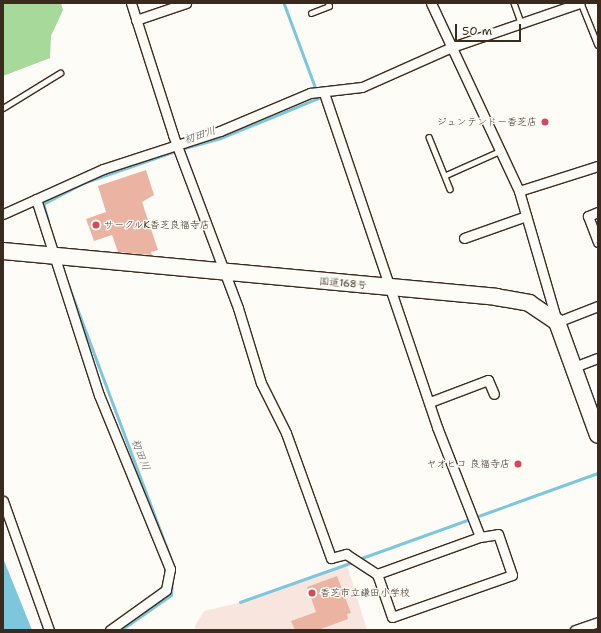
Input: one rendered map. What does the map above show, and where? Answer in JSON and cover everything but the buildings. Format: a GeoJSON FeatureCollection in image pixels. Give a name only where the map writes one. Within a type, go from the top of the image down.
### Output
{"type":"FeatureCollection","features":[{"type":"Feature","properties":{"kind":"highway","name":"国道168号"},"geometry":{"type":"LineString","coordinates":[[3,251],[518,300],[542,309],[557,322],[598,435]]}},
{"type":"Feature","properties":{"kind":"street"},"geometry":{"type":"LineString","coordinates":[[131,3],[179,148],[224,272],[261,383],[286,433],[331,558],[346,554],[377,574],[392,617],[512,574],[498,534],[480,537],[377,574]]}},
{"type":"Feature","properties":{"kind":"street"},"geometry":{"type":"LineString","coordinates":[[136,20],[186,3]]}},
{"type":"Feature","properties":{"kind":"street"},"geometry":{"type":"LineString","coordinates":[[431,3],[518,191],[557,322],[598,306]]}},
{"type":"Feature","properties":{"kind":"street"},"geometry":{"type":"LineString","coordinates":[[3,214],[103,169],[179,148],[310,93],[324,93],[362,87],[452,47],[521,22],[581,3]]}},
{"type":"Feature","properties":{"kind":"street"},"geometry":{"type":"LineString","coordinates":[[324,93],[389,287],[480,537]]}},
{"type":"Feature","properties":{"kind":"street"},"geometry":{"type":"LineString","coordinates":[[518,191],[598,166]]}},
{"type":"Feature","properties":{"kind":"street"},"geometry":{"type":"LineString","coordinates":[[36,199],[99,395],[170,569],[166,590],[110,630]]}},
{"type":"Feature","properties":{"kind":"street"},"geometry":{"type":"LineString","coordinates":[[598,212],[588,216],[598,242]]}},
{"type":"Feature","properties":{"kind":"street"},"geometry":{"type":"LineString","coordinates":[[464,238],[526,216]]}},
{"type":"Feature","properties":{"kind":"street"},"geometry":{"type":"LineString","coordinates":[[574,367],[598,358]]}},
{"type":"Feature","properties":{"kind":"street"},"geometry":{"type":"LineString","coordinates":[[430,402],[488,380],[494,394]]}},
{"type":"Feature","properties":{"kind":"street"},"geometry":{"type":"LineString","coordinates":[[3,501],[49,630]]}},
{"type":"Feature","properties":{"kind":"street"},"geometry":{"type":"LineString","coordinates":[[575,630],[598,622]]}},
{"type":"Feature","properties":{"kind":"lane"},"geometry":{"type":"LineString","coordinates":[[311,13],[330,6],[328,3]]}},
{"type":"Feature","properties":{"kind":"lane"},"geometry":{"type":"LineString","coordinates":[[514,3],[521,22]]}},
{"type":"Feature","properties":{"kind":"lane"},"geometry":{"type":"LineString","coordinates":[[581,3],[598,45]]}},
{"type":"Feature","properties":{"kind":"lane"},"geometry":{"type":"LineString","coordinates":[[3,108],[60,73]]}},
{"type":"Feature","properties":{"kind":"lane"},"geometry":{"type":"LineString","coordinates":[[429,137],[446,175],[450,189]]}},
{"type":"Feature","properties":{"kind":"lane"},"geometry":{"type":"LineString","coordinates":[[446,175],[500,151]]}},
{"type":"Feature","properties":{"kind":"shaded area","name":"香芝市立鎌田小学校"},"geometry":{"type":"Polygon","coordinates":[[[347,565],[367,630],[196,630],[195,626],[204,611],[242,602],[347,565]]]}},
{"type":"Feature","properties":{"kind":"green space"},"geometry":{"type":"Polygon","coordinates":[[[3,3],[61,3],[63,10],[51,36],[50,58],[3,76],[3,3]]]}},
{"type":"Feature","properties":{"kind":"water"},"geometry":{"type":"Polygon","coordinates":[[[3,558],[32,630],[3,630],[3,558]]]}},
{"type":"Feature","properties":{"kind":"waterway","name":"初田川"},"geometry":{"type":"LineString","coordinates":[[284,3],[316,89]]}},
{"type":"Feature","properties":{"kind":"waterway","name":"初田川"},"geometry":{"type":"LineString","coordinates":[[181,149],[221,138],[318,98]]}},
{"type":"Feature","properties":{"kind":"waterway","name":"初田川"},"geometry":{"type":"LineString","coordinates":[[48,221],[43,204],[83,183],[176,151]]}},
{"type":"Feature","properties":{"kind":"waterway","name":"初田川"},"geometry":{"type":"LineString","coordinates":[[69,286],[173,564]]}},
{"type":"Feature","properties":{"kind":"waterway"},"geometry":{"type":"LineString","coordinates":[[359,559],[598,473]]}},
{"type":"Feature","properties":{"kind":"waterway"},"geometry":{"type":"LineString","coordinates":[[240,602],[353,562]]}},
{"type":"Feature","properties":{"kind":"waterway","name":"初田川"},"geometry":{"type":"LineString","coordinates":[[121,630],[171,595],[172,581]]}},
{"type":"Feature","properties":{"kind":"place","name":"ジュンテンドー香芝店"},"geometry":{"type":"Point","coordinates":[545,122]}},
{"type":"Feature","properties":{"kind":"place","name":"サークルK香芝良福寺店"},"geometry":{"type":"Point","coordinates":[96,225]}},
{"type":"Feature","properties":{"kind":"place","name":"ヤオヒコ 良福寺店"},"geometry":{"type":"Point","coordinates":[518,464]}},
{"type":"Feature","properties":{"kind":"place","name":"香芝市立鎌田小学校"},"geometry":{"type":"Point","coordinates":[312,593]}}]}
